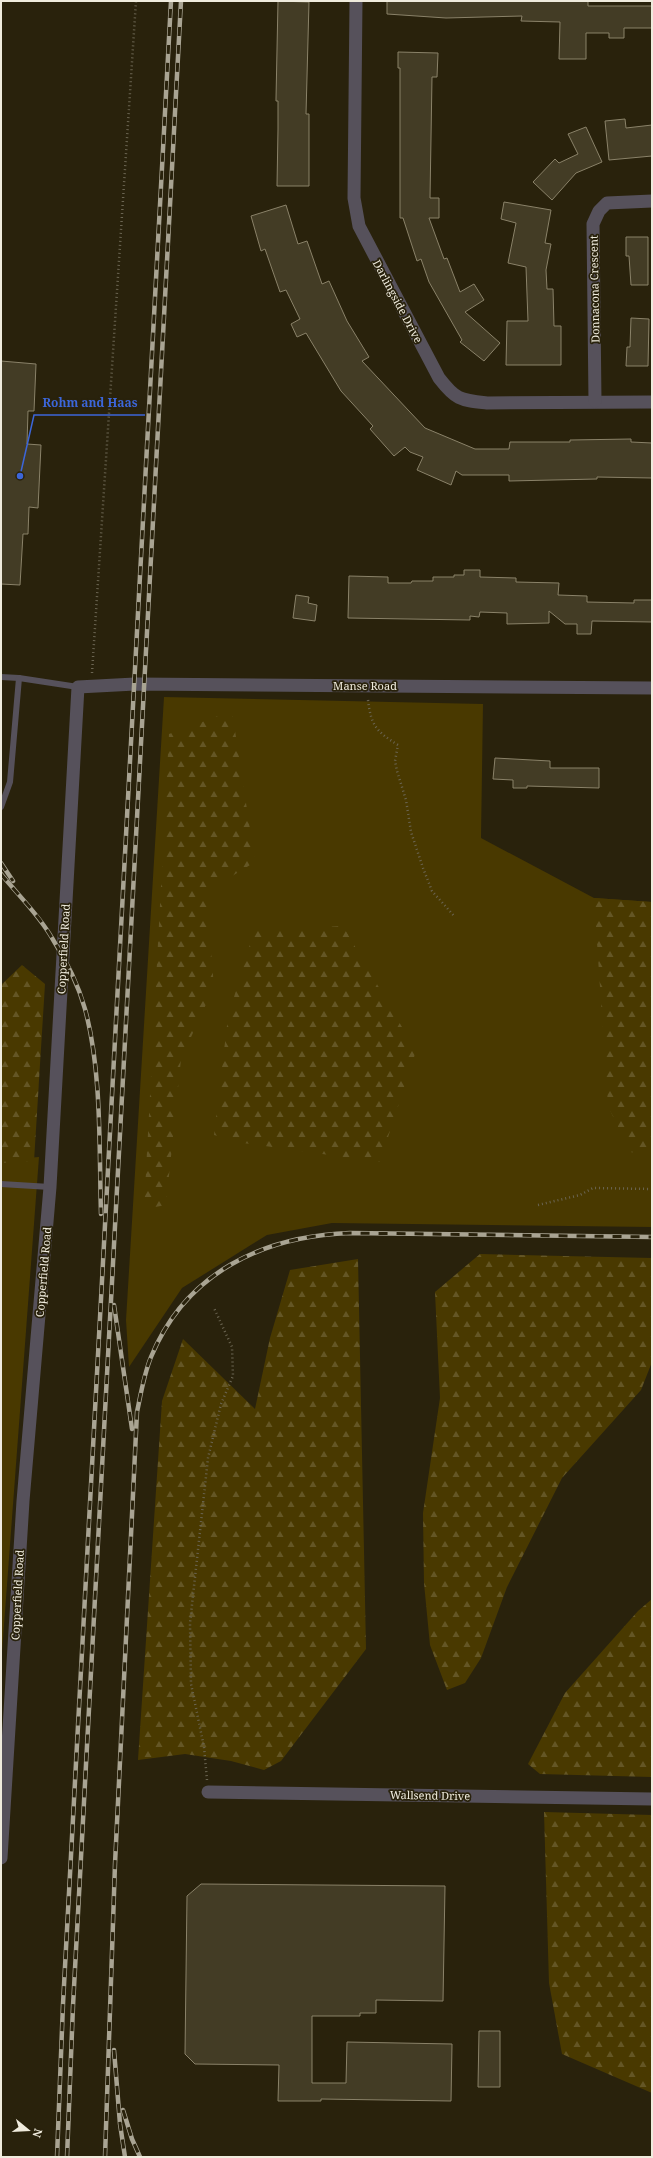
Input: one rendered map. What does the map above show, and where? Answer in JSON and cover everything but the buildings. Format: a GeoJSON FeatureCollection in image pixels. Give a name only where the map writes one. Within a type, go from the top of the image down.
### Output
{"type":"FeatureCollection","features":[{"type":"Feature","properties":{"kind":"street","name":"Darlingside Drive"},"geometry":{"type":"LineString","coordinates":[[356,1],[354,198],[359,226],[439,378],[448,390],[459,400],[486,403],[595,401],[652,402]]}},
{"type":"Feature","properties":{"kind":"street","name":"Donnacona Crescent"},"geometry":{"type":"LineString","coordinates":[[595,401],[593,224],[599,211],[607,203],[652,201]]}},
{"type":"Feature","properties":{"kind":"street","name":"Manse Road"},"geometry":{"type":"LineString","coordinates":[[84,687],[135,684],[652,688]]}},
{"type":"Feature","properties":{"kind":"street","name":"Copperfield Road"},"geometry":{"type":"LineString","coordinates":[[1,1858],[23,1501],[50,1187],[84,687]]}},
{"type":"Feature","properties":{"kind":"street","name":"Wallsend Drive"},"geometry":{"type":"LineString","coordinates":[[208,1792],[652,1799]]}},
{"type":"Feature","properties":{"kind":"lane"},"geometry":{"type":"LineString","coordinates":[[1,677],[84,687]]}},
{"type":"Feature","properties":{"kind":"lane"},"geometry":{"type":"LineString","coordinates":[[1,807],[10,782],[19,678]]}},
{"type":"Feature","properties":{"kind":"lane"},"geometry":{"type":"LineString","coordinates":[[1,1184],[50,1187]]}},
{"type":"Feature","properties":{"kind":"path"},"geometry":{"type":"LineString","coordinates":[[84,687],[136,1]]}},
{"type":"Feature","properties":{"kind":"path"},"geometry":{"type":"LineString","coordinates":[[366,685],[370,714],[380,733],[398,745],[395,761],[397,771],[406,800],[411,832],[423,868],[432,890],[455,917]]}},
{"type":"Feature","properties":{"kind":"path"},"geometry":{"type":"LineString","coordinates":[[538,1205],[580,1195],[593,1188],[652,1189]]}},
{"type":"Feature","properties":{"kind":"path"},"geometry":{"type":"LineString","coordinates":[[208,1792],[204,1747],[191,1684],[190,1623],[208,1458],[221,1404],[232,1376],[232,1347],[214,1308]]}},
{"type":"Feature","properties":{"kind":"green space"},"geometry":{"type":"Polygon","coordinates":[[[164,697],[483,704],[481,838],[594,898],[652,902],[652,1227],[332,1223],[267,1235],[182,1288],[129,1367],[126,1320],[164,697]]]}},
{"type":"Feature","properties":{"kind":"green space"},"geometry":{"type":"Polygon","coordinates":[[[232,711],[255,862],[206,892],[214,987],[181,1059],[166,1205],[144,1209],[169,734],[232,711]]]}},
{"type":"Feature","properties":{"kind":"green space"},"geometry":{"type":"Polygon","coordinates":[[[594,898],[652,902],[652,1155],[630,1152],[608,1106],[594,898]]]}},
{"type":"Feature","properties":{"kind":"green space"},"geometry":{"type":"Polygon","coordinates":[[[343,926],[416,1051],[380,1162],[243,1143],[214,1135],[228,1017],[254,931],[343,926]]]}},
{"type":"Feature","properties":{"kind":"green space"},"geometry":{"type":"Polygon","coordinates":[[[22,965],[45,984],[34,1161],[1,1163],[1,985],[22,965]]]}},
{"type":"Feature","properties":{"kind":"green space"},"geometry":{"type":"Polygon","coordinates":[[[39,1157],[1,1665],[1,1160],[39,1157]]]}},
{"type":"Feature","properties":{"kind":"green space"},"geometry":{"type":"Polygon","coordinates":[[[480,1254],[652,1258],[652,1362],[641,1390],[562,1478],[507,1587],[481,1658],[465,1683],[447,1690],[430,1645],[424,1583],[423,1513],[440,1398],[435,1292],[480,1254]]]}},
{"type":"Feature","properties":{"kind":"green space"},"geometry":{"type":"Polygon","coordinates":[[[358,1259],[366,1649],[281,1761],[264,1770],[231,1761],[185,1754],[138,1760],[162,1401],[183,1339],[255,1409],[270,1338],[290,1270],[358,1259]]]}},
{"type":"Feature","properties":{"kind":"green space"},"geometry":{"type":"Polygon","coordinates":[[[652,1599],[652,1777],[540,1774],[528,1764],[565,1693],[638,1611],[652,1599]]]}},
{"type":"Feature","properties":{"kind":"green space"},"geometry":{"type":"Polygon","coordinates":[[[544,1812],[652,1815],[652,2093],[562,2054],[549,1983],[544,1812]]]}},
{"type":"Feature","properties":{"kind":"railway"},"geometry":{"type":"LineString","coordinates":[[57,2157],[63,2004],[171,1]]}},
{"type":"Feature","properties":{"kind":"railway"},"geometry":{"type":"LineString","coordinates":[[67,2157],[73,2006],[181,1]]}},
{"type":"Feature","properties":{"kind":"railway"},"geometry":{"type":"LineString","coordinates":[[1,863],[13,881]]}},
{"type":"Feature","properties":{"kind":"railway"},"geometry":{"type":"LineString","coordinates":[[1,874],[35,913],[47,930],[71,972],[85,1009],[97,1084],[100,1137],[101,1214]]}},
{"type":"Feature","properties":{"kind":"railway"},"geometry":{"type":"LineString","coordinates":[[105,2157],[115,1864],[137,1412],[151,1357],[166,1327],[185,1302],[207,1281],[231,1264],[258,1251],[288,1242],[318,1236],[350,1233],[652,1237]]}},
{"type":"Feature","properties":{"kind":"railway"},"geometry":{"type":"LineString","coordinates":[[114,1305],[132,1429]]}},
{"type":"Feature","properties":{"kind":"railway"},"geometry":{"type":"LineString","coordinates":[[114,2050],[120,2124],[125,2157]]}},
{"type":"Feature","properties":{"kind":"railway"},"geometry":{"type":"LineString","coordinates":[[123,2110],[132,2139],[140,2157]]}},
{"type":"Feature","properties":{"kind":"place","name":"Rohm and Haas"},"geometry":{"type":"Point","coordinates":[20,476]}}]}
